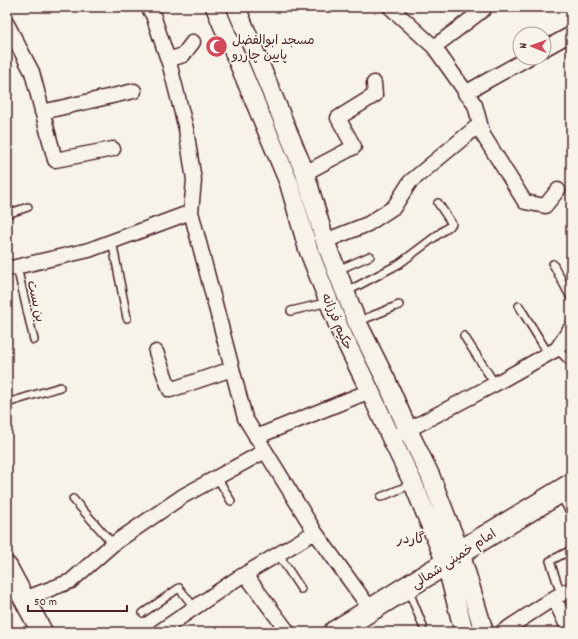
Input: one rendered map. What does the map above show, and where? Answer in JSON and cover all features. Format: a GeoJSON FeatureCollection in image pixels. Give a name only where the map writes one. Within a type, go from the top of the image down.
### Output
{"type":"FeatureCollection","features":[{"type":"Feature","properties":{"kind":"main road","name":"امام خمینی شمالی"},"geometry":{"type":"LineString","coordinates":[[335,632],[453,557],[568,494]]}},
{"type":"Feature","properties":{"kind":"main road"},"geometry":{"type":"LineString","coordinates":[[7,567],[41,631]]}},
{"type":"Feature","properties":{"kind":"street"},"geometry":{"type":"LineString","coordinates":[[148,7],[153,15],[168,60],[186,129],[194,180],[191,212],[245,418],[315,532],[371,610]]}},
{"type":"Feature","properties":{"kind":"street","name":"حکیم فرزانه"},"geometry":{"type":"LineString","coordinates":[[215,7],[289,183],[308,248],[340,330],[413,483],[453,557],[484,632]]}},
{"type":"Feature","properties":{"kind":"street","name":"حکیم فرزانه"},"geometry":{"type":"LineString","coordinates":[[236,7],[305,173],[326,241],[357,322],[387,382],[430,475],[453,557],[464,632]]}},
{"type":"Feature","properties":{"kind":"street"},"geometry":{"type":"LineString","coordinates":[[390,7],[434,47],[465,93],[475,105],[483,135],[526,202],[545,206],[558,190]]}},
{"type":"Feature","properties":{"kind":"street"},"geometry":{"type":"LineString","coordinates":[[434,47],[484,9],[483,7]]}},
{"type":"Feature","properties":{"kind":"street"},"geometry":{"type":"LineString","coordinates":[[7,24],[32,72],[55,160],[113,149]]}},
{"type":"Feature","properties":{"kind":"street"},"geometry":{"type":"LineString","coordinates":[[552,45],[571,34]]}},
{"type":"Feature","properties":{"kind":"street"},"geometry":{"type":"LineString","coordinates":[[168,60],[183,54],[193,42]]}},
{"type":"Feature","properties":{"kind":"street"},"geometry":{"type":"LineString","coordinates":[[465,93],[514,66]]}},
{"type":"Feature","properties":{"kind":"street"},"geometry":{"type":"LineString","coordinates":[[305,173],[354,147],[338,118],[376,95],[374,83]]}},
{"type":"Feature","properties":{"kind":"street"},"geometry":{"type":"LineString","coordinates":[[42,112],[134,91]]}},
{"type":"Feature","properties":{"kind":"street"},"geometry":{"type":"LineString","coordinates":[[326,241],[368,224],[394,207],[410,182],[480,124]]}},
{"type":"Feature","properties":{"kind":"street"},"geometry":{"type":"LineString","coordinates":[[12,268],[89,250],[191,212]]}},
{"type":"Feature","properties":{"kind":"street"},"geometry":{"type":"LineString","coordinates":[[392,440],[552,351],[571,328]]}},
{"type":"Feature","properties":{"kind":"street"},"geometry":{"type":"LineString","coordinates":[[156,352],[170,390],[232,369]]}},
{"type":"Feature","properties":{"kind":"street"},"geometry":{"type":"LineString","coordinates":[[256,437],[370,391]]}},
{"type":"Feature","properties":{"kind":"street"},"geometry":{"type":"LineString","coordinates":[[24,599],[71,581],[113,544],[183,496],[265,451]]}},
{"type":"Feature","properties":{"kind":"street"},"geometry":{"type":"LineString","coordinates":[[159,632],[245,574],[315,532]]}},
{"type":"Feature","properties":{"kind":"street"},"geometry":{"type":"LineString","coordinates":[[245,574],[288,632]]}},
{"type":"Feature","properties":{"kind":"street"},"geometry":{"type":"LineString","coordinates":[[502,632],[562,594],[570,632]]}},
{"type":"Feature","properties":{"kind":"lane"},"geometry":{"type":"LineString","coordinates":[[345,292],[399,264],[452,224],[438,203]]}},
{"type":"Feature","properties":{"kind":"lane"},"geometry":{"type":"LineString","coordinates":[[7,214],[28,207]]}},
{"type":"Feature","properties":{"kind":"lane"},"geometry":{"type":"LineString","coordinates":[[112,241],[127,318]]}},
{"type":"Feature","properties":{"kind":"lane"},"geometry":{"type":"LineString","coordinates":[[337,271],[370,256]]}},
{"type":"Feature","properties":{"kind":"lane"},"geometry":{"type":"LineString","coordinates":[[553,264],[571,298]]}},
{"type":"Feature","properties":{"kind":"lane","name":"بن بست"},"geometry":{"type":"LineString","coordinates":[[12,268],[34,340]]}},
{"type":"Feature","properties":{"kind":"lane"},"geometry":{"type":"LineString","coordinates":[[292,311],[329,302]]}},
{"type":"Feature","properties":{"kind":"lane"},"geometry":{"type":"LineString","coordinates":[[357,322],[399,305]]}},
{"type":"Feature","properties":{"kind":"lane"},"geometry":{"type":"LineString","coordinates":[[519,306],[552,351],[571,364]]}},
{"type":"Feature","properties":{"kind":"lane"},"geometry":{"type":"LineString","coordinates":[[464,336],[495,384]]}},
{"type":"Feature","properties":{"kind":"lane"},"geometry":{"type":"LineString","coordinates":[[7,403],[60,387]]}},
{"type":"Feature","properties":{"kind":"lane"},"geometry":{"type":"LineString","coordinates":[[217,477],[231,501]]}},
{"type":"Feature","properties":{"kind":"lane"},"geometry":{"type":"LineString","coordinates":[[381,497],[413,483]]}},
{"type":"Feature","properties":{"kind":"lane"},"geometry":{"type":"LineString","coordinates":[[73,499],[113,544]]}},
{"type":"Feature","properties":{"kind":"lane"},"geometry":{"type":"LineString","coordinates":[[562,594],[550,561],[571,550]]}},
{"type":"Feature","properties":{"kind":"lane"},"geometry":{"type":"LineString","coordinates":[[278,554],[301,589]]}},
{"type":"Feature","properties":{"kind":"lane"},"geometry":{"type":"LineString","coordinates":[[408,587],[423,626]]}},
{"type":"Feature","properties":{"kind":"lane"},"geometry":{"type":"LineString","coordinates":[[143,613],[179,588],[194,607]]}},
{"type":"Feature","properties":{"kind":"place","name":"مسجد ابوالفضل پایین چاررو"},"geometry":{"type":"Point","coordinates":[217,46]}},
{"type":"Feature","properties":{"kind":"district","name":"گاردر"},"geometry":{"type":"Point","coordinates":[411,538]}}]}
